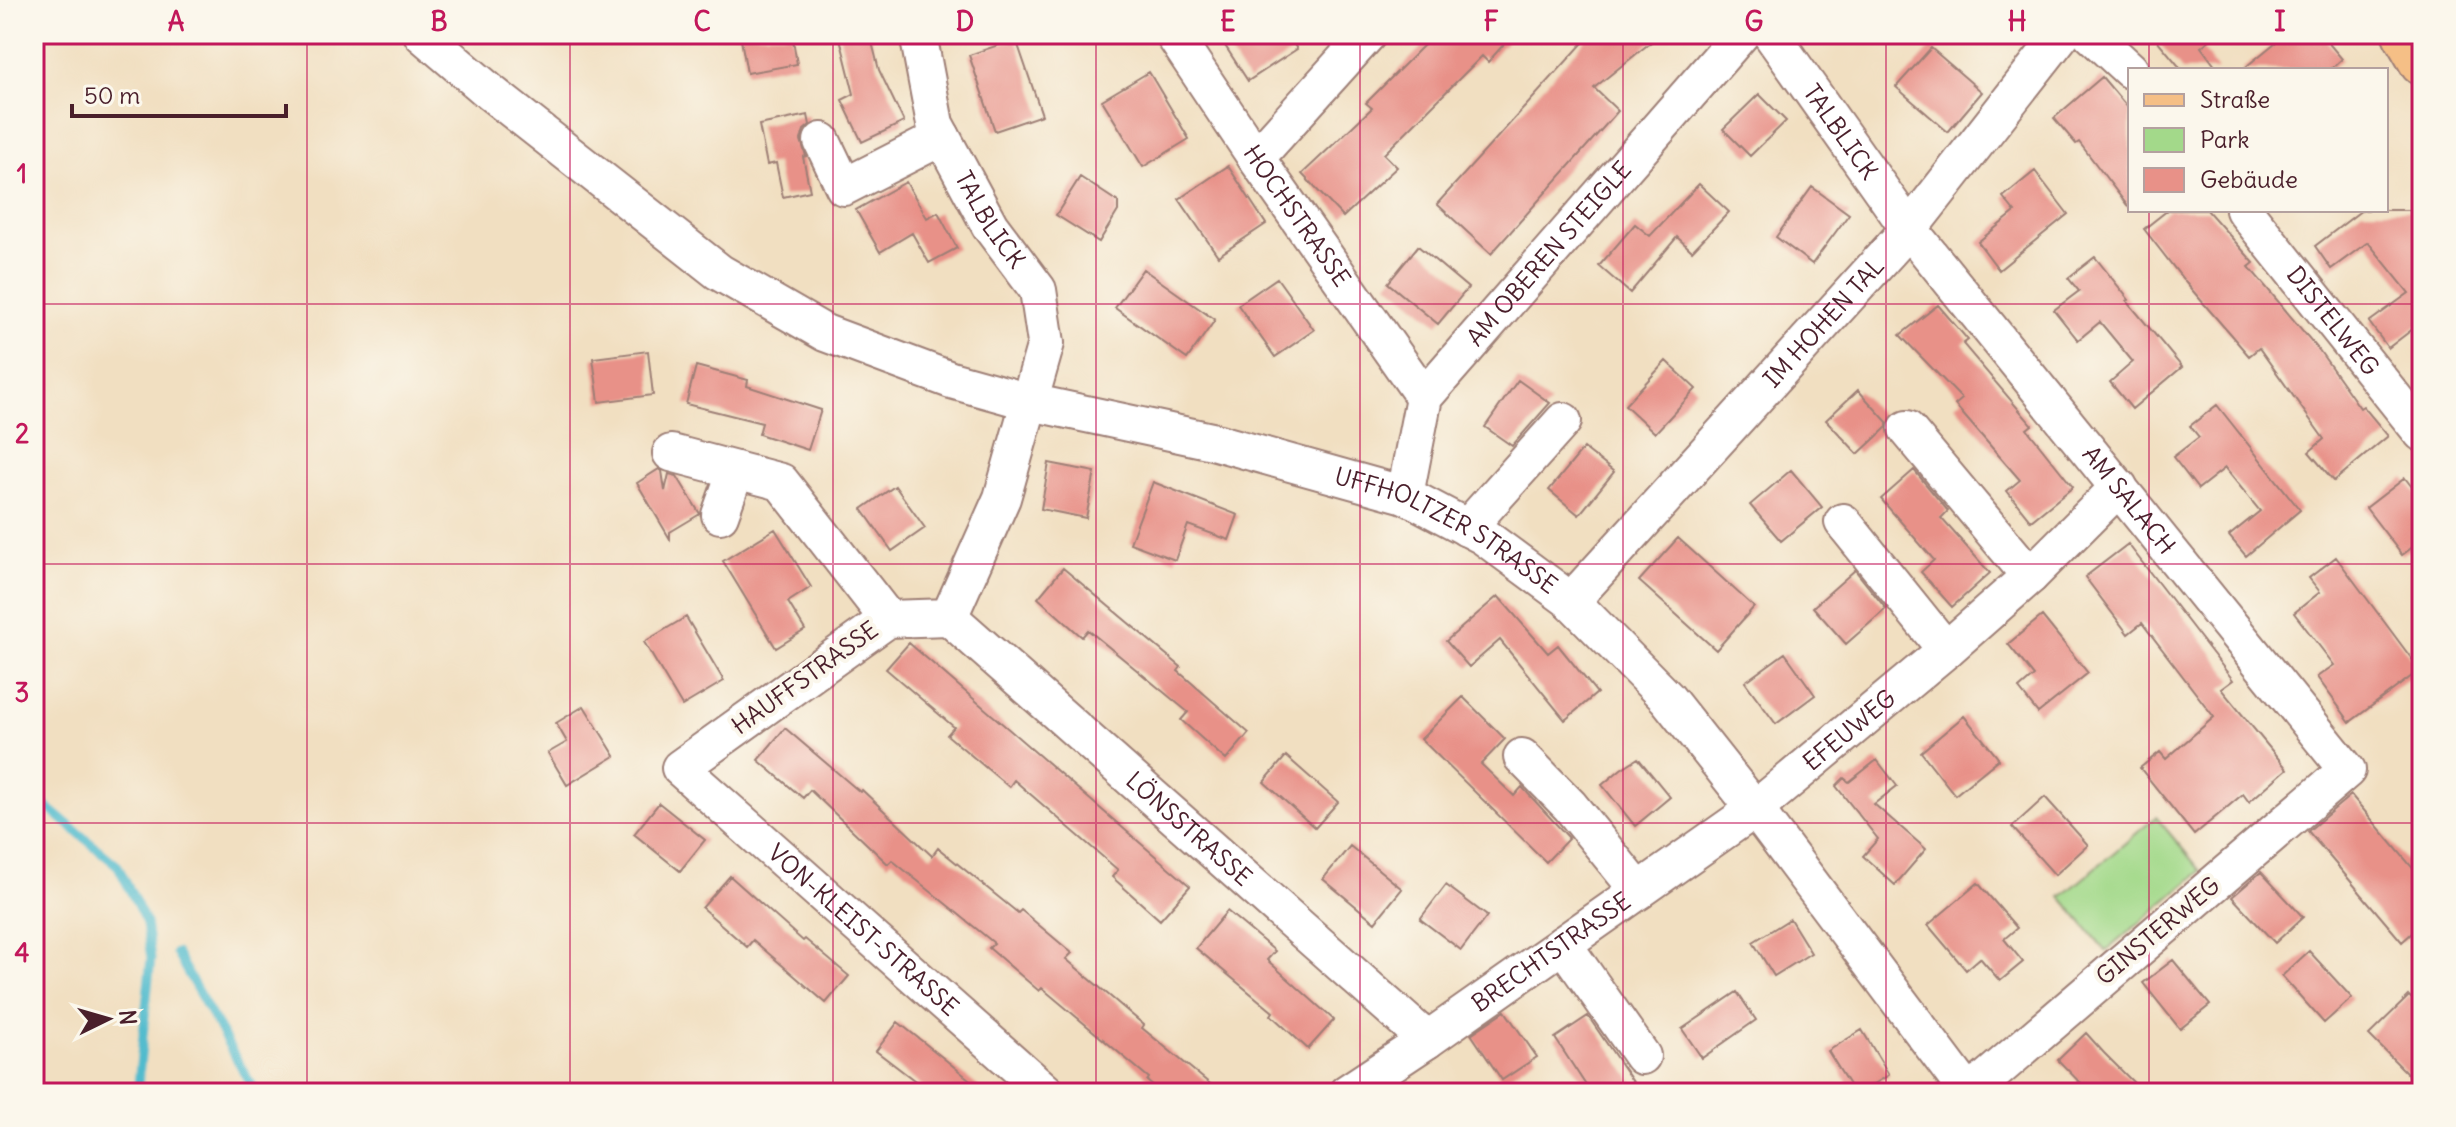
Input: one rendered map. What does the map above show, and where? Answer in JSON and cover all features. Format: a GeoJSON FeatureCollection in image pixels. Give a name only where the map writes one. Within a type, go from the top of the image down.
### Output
{"type":"FeatureCollection","features":[{"type":"Feature","properties":{"kind":"main road"},"geometry":{"type":"LineString","coordinates":[[2405,34],[2422,63]]}},
{"type":"Feature","properties":{"kind":"street","name":"UFFHOLTZER STRASSE"},"geometry":{"type":"LineString","coordinates":[[422,34],[490,92],[719,272],[825,333],[940,377],[1030,402],[1212,441],[1405,495],[1483,536],[1571,601],[1667,698],[1755,809],[1969,1093]]}},
{"type":"Feature","properties":{"kind":"street","name":"TALBLICK"},"geometry":{"type":"LineString","coordinates":[[918,34],[935,124],[990,226],[1038,290],[1046,343],[1030,402]]}},
{"type":"Feature","properties":{"kind":"street","name":"HOCHSTRASSE"},"geometry":{"type":"LineString","coordinates":[[1173,34],[1424,397]]}},
{"type":"Feature","properties":{"kind":"street"},"geometry":{"type":"LineString","coordinates":[[1256,158],[1368,34]]}},
{"type":"Feature","properties":{"kind":"street","name":"AM OBEREN STEIGLE"},"geometry":{"type":"LineString","coordinates":[[1424,397],[1741,34]]}},
{"type":"Feature","properties":{"kind":"street","name":"TALBLICK"},"geometry":{"type":"LineString","coordinates":[[1771,34],[1909,229]]}},
{"type":"Feature","properties":{"kind":"street","name":"IM HOHEN TAL"},"geometry":{"type":"LineString","coordinates":[[1571,601],[1909,229],[2062,34]]}},
{"type":"Feature","properties":{"kind":"street"},"geometry":{"type":"LineString","coordinates":[[2091,34],[2128,68]]}},
{"type":"Feature","properties":{"kind":"street"},"geometry":{"type":"LineString","coordinates":[[822,141],[844,187],[942,137]]}},
{"type":"Feature","properties":{"kind":"street","name":"DISTELWEG"},"geometry":{"type":"LineString","coordinates":[[2246,212],[2422,433]]}},
{"type":"Feature","properties":{"kind":"street","name":"AM SALACH"},"geometry":{"type":"LineString","coordinates":[[1909,229],[2347,770]]}},
{"type":"Feature","properties":{"kind":"street"},"geometry":{"type":"LineString","coordinates":[[1405,495],[1424,397]]}},
{"type":"Feature","properties":{"kind":"street"},"geometry":{"type":"LineString","coordinates":[[949,617],[1002,498],[1030,402]]}},
{"type":"Feature","properties":{"kind":"street"},"geometry":{"type":"LineString","coordinates":[[1467,528],[1563,421]]}},
{"type":"Feature","properties":{"kind":"street"},"geometry":{"type":"LineString","coordinates":[[1907,429],[2030,576]]}},
{"type":"Feature","properties":{"kind":"street"},"geometry":{"type":"LineString","coordinates":[[671,453],[781,482],[888,619]]}},
{"type":"Feature","properties":{"kind":"street"},"geometry":{"type":"LineString","coordinates":[[720,515],[736,470]]}},
{"type":"Feature","properties":{"kind":"street","name":"EFEUWEG"},"geometry":{"type":"LineString","coordinates":[[1755,809],[2030,576],[2119,487]]}},
{"type":"Feature","properties":{"kind":"street"},"geometry":{"type":"LineString","coordinates":[[1843,522],[1946,650]]}},
{"type":"Feature","properties":{"kind":"street","name":"HAUFFSTRASSE"},"geometry":{"type":"LineString","coordinates":[[680,768],[888,619],[949,617]]}},
{"type":"Feature","properties":{"kind":"street","name":"LÖNSSTRASSE"},"geometry":{"type":"LineString","coordinates":[[949,617],[1427,1040]]}},
{"type":"Feature","properties":{"kind":"street"},"geometry":{"type":"LineString","coordinates":[[1522,757],[1570,806],[1639,891]]}},
{"type":"Feature","properties":{"kind":"street","name":"VON-KLEIST-STRASSE"},"geometry":{"type":"LineString","coordinates":[[680,768],[1047,1093]]}},
{"type":"Feature","properties":{"kind":"street","name":"GINSTERWEG"},"geometry":{"type":"LineString","coordinates":[[1969,1093],[2347,770]]}},
{"type":"Feature","properties":{"kind":"street","name":"BRECHTSTRASSE"},"geometry":{"type":"LineString","coordinates":[[1347,1093],[1755,809]]}},
{"type":"Feature","properties":{"kind":"street"},"geometry":{"type":"LineString","coordinates":[[1563,944],[1642,1056]]}},
{"type":"Feature","properties":{"kind":"green space"},"geometry":{"type":"Polygon","coordinates":[[[2156,817],[2201,871],[2106,951],[2061,897],[2156,817]]]}},
{"type":"Feature","properties":{"kind":"building"},"geometry":{"type":"Polygon","coordinates":[[[740,34],[792,34],[797,64],[747,73],[740,34]]]}},
{"type":"Feature","properties":{"kind":"building"},"geometry":{"type":"Polygon","coordinates":[[[839,34],[870,34],[879,70],[904,122],[862,142],[842,100],[854,94],[839,34]]]}},
{"type":"Feature","properties":{"kind":"building"},"geometry":{"type":"Polygon","coordinates":[[[1240,34],[1287,34],[1297,49],[1248,81],[1224,44],[1240,34]]]}},
{"type":"Feature","properties":{"kind":"building"},"geometry":{"type":"Polygon","coordinates":[[[1435,34],[1513,34],[1488,62],[1482,56],[1384,154],[1397,167],[1343,217],[1302,174],[1372,108],[1366,103],[1435,34]]]}},
{"type":"Feature","properties":{"kind":"building"},"geometry":{"type":"Polygon","coordinates":[[[1591,34],[1661,34],[1594,88],[1618,111],[1491,254],[1437,204],[1591,34]]]}},
{"type":"Feature","properties":{"kind":"building"},"geometry":{"type":"Polygon","coordinates":[[[2152,34],[2217,34],[2201,47],[2217,68],[2180,68],[2152,34]]]}},
{"type":"Feature","properties":{"kind":"building"},"geometry":{"type":"Polygon","coordinates":[[[2286,34],[2321,34],[2342,59],[2332,68],[2244,68],[2286,34]]]}},
{"type":"Feature","properties":{"kind":"building"},"geometry":{"type":"Polygon","coordinates":[[[1016,39],[1042,115],[995,131],[969,55],[1016,39]]]}},
{"type":"Feature","properties":{"kind":"building"},"geometry":{"type":"Polygon","coordinates":[[[1931,48],[1982,92],[1948,132],[1896,87],[1931,48]]]}},
{"type":"Feature","properties":{"kind":"building"},"geometry":{"type":"Polygon","coordinates":[[[1149,72],[1189,139],[1143,167],[1102,100],[1149,72]]]}},
{"type":"Feature","properties":{"kind":"building"},"geometry":{"type":"Polygon","coordinates":[[[2102,77],[2128,108],[2128,206],[2079,142],[2076,144],[2054,118],[2102,77]]]}},
{"type":"Feature","properties":{"kind":"building"},"geometry":{"type":"Polygon","coordinates":[[[1759,94],[1786,121],[1750,156],[1723,129],[1759,94]]]}},
{"type":"Feature","properties":{"kind":"building"},"geometry":{"type":"Polygon","coordinates":[[[808,115],[810,125],[804,130],[801,140],[810,191],[783,197],[776,163],[767,165],[759,125],[808,115]]]}},
{"type":"Feature","properties":{"kind":"building"},"geometry":{"type":"Polygon","coordinates":[[[1228,166],[1266,224],[1218,256],[1179,199],[1228,166]]]}},
{"type":"Feature","properties":{"kind":"building"},"geometry":{"type":"Polygon","coordinates":[[[2035,171],[2068,214],[1999,270],[1978,242],[2015,212],[2003,197],[2035,171]]]}},
{"type":"Feature","properties":{"kind":"building"},"geometry":{"type":"Polygon","coordinates":[[[1080,177],[1118,202],[1118,211],[1099,242],[1056,215],[1080,177]]]}},
{"type":"Feature","properties":{"kind":"building"},"geometry":{"type":"Polygon","coordinates":[[[906,182],[927,218],[938,212],[957,248],[929,263],[912,233],[880,252],[856,210],[906,182]]]}},
{"type":"Feature","properties":{"kind":"building"},"geometry":{"type":"Polygon","coordinates":[[[1699,184],[1729,212],[1692,251],[1677,237],[1630,293],[1599,266],[1635,224],[1650,236],[1699,184]]]}},
{"type":"Feature","properties":{"kind":"building"},"geometry":{"type":"Polygon","coordinates":[[[1812,187],[1849,214],[1812,264],[1776,237],[1812,187]]]}},
{"type":"Feature","properties":{"kind":"building"},"geometry":{"type":"Polygon","coordinates":[[[2411,210],[2422,223],[2422,322],[2388,348],[2369,322],[2409,293],[2368,242],[2331,269],[2315,246],[2359,212],[2411,210]]]}},
{"type":"Feature","properties":{"kind":"building"},"geometry":{"type":"Polygon","coordinates":[[[2165,212],[2209,212],[2254,263],[2249,267],[2319,350],[2360,408],[2363,406],[2388,436],[2334,481],[2309,452],[2324,439],[2259,348],[2249,356],[2144,229],[2165,212]]]}},
{"type":"Feature","properties":{"kind":"building"},"geometry":{"type":"Polygon","coordinates":[[[1418,246],[1468,288],[1438,324],[1388,283],[1418,246]]]}},
{"type":"Feature","properties":{"kind":"building"},"geometry":{"type":"Polygon","coordinates":[[[2095,257],[2182,367],[2132,409],[2110,382],[2133,362],[2100,322],[2078,340],[2054,310],[2079,291],[2068,278],[2095,257]]]}},
{"type":"Feature","properties":{"kind":"building"},"geometry":{"type":"Polygon","coordinates":[[[1143,269],[1215,320],[1187,359],[1115,308],[1143,269]]]}},
{"type":"Feature","properties":{"kind":"building"},"geometry":{"type":"Polygon","coordinates":[[[1277,278],[1314,330],[1275,357],[1238,305],[1277,278]]]}},
{"type":"Feature","properties":{"kind":"building"},"geometry":{"type":"Polygon","coordinates":[[[1938,305],[1968,340],[1963,344],[2032,425],[2027,429],[2073,487],[2031,521],[2007,491],[2020,480],[1955,405],[1962,399],[1900,335],[1938,305]]]}},
{"type":"Feature","properties":{"kind":"building"},"geometry":{"type":"Polygon","coordinates":[[[648,351],[653,395],[599,402],[593,358],[648,351]]]}},
{"type":"Feature","properties":{"kind":"building"},"geometry":{"type":"Polygon","coordinates":[[[1666,361],[1696,389],[1655,433],[1625,405],[1666,361]]]}},
{"type":"Feature","properties":{"kind":"building"},"geometry":{"type":"Polygon","coordinates":[[[696,366],[748,380],[747,386],[821,410],[808,450],[759,434],[762,423],[686,404],[696,366]]]}},
{"type":"Feature","properties":{"kind":"building"},"geometry":{"type":"Polygon","coordinates":[[[1518,380],[1550,403],[1512,446],[1485,427],[1518,380]]]}},
{"type":"Feature","properties":{"kind":"building"},"geometry":{"type":"Polygon","coordinates":[[[1858,390],[1887,422],[1887,427],[1858,454],[1826,420],[1858,390]]]}},
{"type":"Feature","properties":{"kind":"building"},"geometry":{"type":"Polygon","coordinates":[[[2217,405],[2300,510],[2246,556],[2229,536],[2260,511],[2225,468],[2198,489],[2173,457],[2199,437],[2190,426],[2217,405]]]}},
{"type":"Feature","properties":{"kind":"building"},"geometry":{"type":"Polygon","coordinates":[[[1584,448],[1614,472],[1579,515],[1549,490],[1584,448]]]}},
{"type":"Feature","properties":{"kind":"building"},"geometry":{"type":"Polygon","coordinates":[[[1049,463],[1095,472],[1086,518],[1041,509],[1049,463]]]}},
{"type":"Feature","properties":{"kind":"building"},"geometry":{"type":"Polygon","coordinates":[[[659,469],[665,491],[669,474],[677,476],[700,514],[670,532],[670,539],[637,483],[659,469]]]}},
{"type":"Feature","properties":{"kind":"building"},"geometry":{"type":"Polygon","coordinates":[[[1791,470],[1822,507],[1781,541],[1750,505],[1791,470]]]}},
{"type":"Feature","properties":{"kind":"building"},"geometry":{"type":"Polygon","coordinates":[[[1914,470],[1948,511],[1941,518],[1990,573],[1952,607],[1921,572],[1934,560],[1881,499],[1914,470]]]}},
{"type":"Feature","properties":{"kind":"building"},"geometry":{"type":"Polygon","coordinates":[[[2405,478],[2422,500],[2422,540],[2402,555],[2366,508],[2405,478]]]}},
{"type":"Feature","properties":{"kind":"building"},"geometry":{"type":"Polygon","coordinates":[[[1153,482],[1238,515],[1229,540],[1188,525],[1175,560],[1130,543],[1153,482]]]}},
{"type":"Feature","properties":{"kind":"building"},"geometry":{"type":"Polygon","coordinates":[[[895,486],[925,528],[892,551],[862,509],[895,486]]]}},
{"type":"Feature","properties":{"kind":"building"},"geometry":{"type":"Polygon","coordinates":[[[775,529],[811,587],[788,602],[805,630],[776,648],[723,561],[775,529]]]}},
{"type":"Feature","properties":{"kind":"building"},"geometry":{"type":"Polygon","coordinates":[[[1678,538],[1754,607],[1716,650],[1639,581],[1678,538]]]}},
{"type":"Feature","properties":{"kind":"building"},"geometry":{"type":"Polygon","coordinates":[[[2128,544],[2233,680],[2221,689],[2287,769],[2249,802],[2243,794],[2194,835],[2140,768],[2160,752],[2166,759],[2214,717],[2142,623],[2128,634],[2085,577],[2128,544]]]}},
{"type":"Feature","properties":{"kind":"building"},"geometry":{"type":"Polygon","coordinates":[[[2336,557],[2420,670],[2350,722],[2317,677],[2334,665],[2294,613],[2320,592],[2309,578],[2336,557]]]}},
{"type":"Feature","properties":{"kind":"building"},"geometry":{"type":"Polygon","coordinates":[[[1063,568],[1181,667],[1178,671],[1249,733],[1226,760],[1181,720],[1188,712],[1088,630],[1082,637],[1038,598],[1063,568]]]}},
{"type":"Feature","properties":{"kind":"building"},"geometry":{"type":"Polygon","coordinates":[[[1855,570],[1886,609],[1846,644],[1813,607],[1855,570]]]}},
{"type":"Feature","properties":{"kind":"building"},"geometry":{"type":"Polygon","coordinates":[[[1498,596],[1548,653],[1558,645],[1597,693],[1565,720],[1500,640],[1469,667],[1446,641],[1498,596]]]}},
{"type":"Feature","properties":{"kind":"building"},"geometry":{"type":"Polygon","coordinates":[[[2042,616],[2088,673],[2038,713],[2019,689],[2034,676],[2008,644],[2042,616]]]}},
{"type":"Feature","properties":{"kind":"building"},"geometry":{"type":"Polygon","coordinates":[[[686,617],[724,681],[682,706],[644,642],[686,617]]]}},
{"type":"Feature","properties":{"kind":"building"},"geometry":{"type":"Polygon","coordinates":[[[909,643],[1190,886],[1160,920],[1112,877],[1118,870],[1014,780],[1009,787],[947,735],[954,727],[886,669],[909,643]]]}},
{"type":"Feature","properties":{"kind":"building"},"geometry":{"type":"Polygon","coordinates":[[[1785,653],[1815,695],[1776,724],[1745,682],[1785,653]]]}},
{"type":"Feature","properties":{"kind":"building"},"geometry":{"type":"Polygon","coordinates":[[[1463,697],[1505,739],[1481,764],[1514,796],[1522,787],[1569,838],[1546,862],[1421,739],[1463,697]]]}},
{"type":"Feature","properties":{"kind":"building"},"geometry":{"type":"Polygon","coordinates":[[[584,706],[615,756],[567,785],[548,753],[567,742],[556,723],[584,706]]]}},
{"type":"Feature","properties":{"kind":"building"},"geometry":{"type":"Polygon","coordinates":[[[1964,716],[1999,759],[1955,795],[1921,752],[1964,716]]]}},
{"type":"Feature","properties":{"kind":"building"},"geometry":{"type":"Polygon","coordinates":[[[785,728],[860,792],[862,790],[932,856],[938,848],[1018,913],[1021,910],[1072,953],[1066,959],[1144,1025],[1142,1028],[1221,1093],[1161,1093],[1147,1081],[1149,1078],[989,948],[994,943],[892,860],[888,864],[810,790],[803,798],[758,760],[785,728]]]}},
{"type":"Feature","properties":{"kind":"building"},"geometry":{"type":"Polygon","coordinates":[[[1286,756],[1338,802],[1315,828],[1264,782],[1286,756]]]}},
{"type":"Feature","properties":{"kind":"building"},"geometry":{"type":"Polygon","coordinates":[[[1638,758],[1670,797],[1635,826],[1602,785],[1638,758]]]}},
{"type":"Feature","properties":{"kind":"building"},"geometry":{"type":"Polygon","coordinates":[[[1877,760],[1897,786],[1874,804],[1926,849],[1895,885],[1863,856],[1878,839],[1836,786],[1844,778],[1849,782],[1877,760]]]}},
{"type":"Feature","properties":{"kind":"building"},"geometry":{"type":"Polygon","coordinates":[[[2351,795],[2422,879],[2422,924],[2402,942],[2308,831],[2351,795]]]}},
{"type":"Feature","properties":{"kind":"building"},"geometry":{"type":"Polygon","coordinates":[[[2045,797],[2088,845],[2055,875],[2012,827],[2045,797]]]}},
{"type":"Feature","properties":{"kind":"building"},"geometry":{"type":"Polygon","coordinates":[[[659,803],[705,840],[680,871],[634,834],[659,803]]]}},
{"type":"Feature","properties":{"kind":"building"},"geometry":{"type":"Polygon","coordinates":[[[1350,846],[1402,889],[1375,922],[1323,879],[1350,846]]]}},
{"type":"Feature","properties":{"kind":"building"},"geometry":{"type":"Polygon","coordinates":[[[2261,872],[2303,917],[2275,943],[2232,897],[2261,872]]]}},
{"type":"Feature","properties":{"kind":"building"},"geometry":{"type":"Polygon","coordinates":[[[730,876],[803,941],[805,939],[849,976],[826,1003],[753,940],[747,947],[702,908],[730,876]]]}},
{"type":"Feature","properties":{"kind":"building"},"geometry":{"type":"Polygon","coordinates":[[[1978,883],[2017,928],[2004,939],[2023,962],[2000,981],[1980,958],[1966,970],[1928,925],[1978,883]]]}},
{"type":"Feature","properties":{"kind":"building"},"geometry":{"type":"Polygon","coordinates":[[[1446,885],[1487,916],[1461,950],[1420,919],[1446,885]]]}},
{"type":"Feature","properties":{"kind":"building"},"geometry":{"type":"Polygon","coordinates":[[[1227,911],[1275,951],[1267,960],[1334,1020],[1308,1049],[1271,1015],[1273,1012],[1196,948],[1227,911]]]}},
{"type":"Feature","properties":{"kind":"building"},"geometry":{"type":"Polygon","coordinates":[[[1790,919],[1811,953],[1774,976],[1753,942],[1790,919]]]}},
{"type":"Feature","properties":{"kind":"building"},"geometry":{"type":"Polygon","coordinates":[[[2309,951],[2352,998],[2324,1023],[2282,976],[2309,951]]]}},
{"type":"Feature","properties":{"kind":"building"},"geometry":{"type":"Polygon","coordinates":[[[2173,960],[2210,1005],[2180,1029],[2143,983],[2173,960]]]}},
{"type":"Feature","properties":{"kind":"building"},"geometry":{"type":"Polygon","coordinates":[[[1737,992],[1756,1020],[1702,1058],[1682,1029],[1737,992]]]}},
{"type":"Feature","properties":{"kind":"building"},"geometry":{"type":"Polygon","coordinates":[[[2409,996],[2422,1009],[2422,1088],[2369,1035],[2409,996]]]}},
{"type":"Feature","properties":{"kind":"building"},"geometry":{"type":"Polygon","coordinates":[[[1505,1011],[1537,1057],[1502,1080],[1471,1034],[1505,1011]]]}},
{"type":"Feature","properties":{"kind":"building"},"geometry":{"type":"Polygon","coordinates":[[[1588,1016],[1635,1085],[1623,1093],[1591,1093],[1555,1038],[1588,1016]]]}},
{"type":"Feature","properties":{"kind":"building"},"geometry":{"type":"Polygon","coordinates":[[[898,1022],[986,1093],[931,1093],[876,1051],[898,1022]]]}},
{"type":"Feature","properties":{"kind":"building"},"geometry":{"type":"Polygon","coordinates":[[[1862,1030],[1889,1075],[1854,1093],[1828,1051],[1862,1030]]]}},
{"type":"Feature","properties":{"kind":"building"},"geometry":{"type":"Polygon","coordinates":[[[2086,1033],[2144,1093],[2090,1093],[2058,1060],[2086,1033]]]}},
{"type":"Feature","properties":{"kind":"waterway"},"geometry":{"type":"LineString","coordinates":[[34,796],[118,866],[146,923],[151,958],[139,1093]]}},
{"type":"Feature","properties":{"kind":"waterway"},"geometry":{"type":"LineString","coordinates":[[176,953],[256,1093]]}}]}
